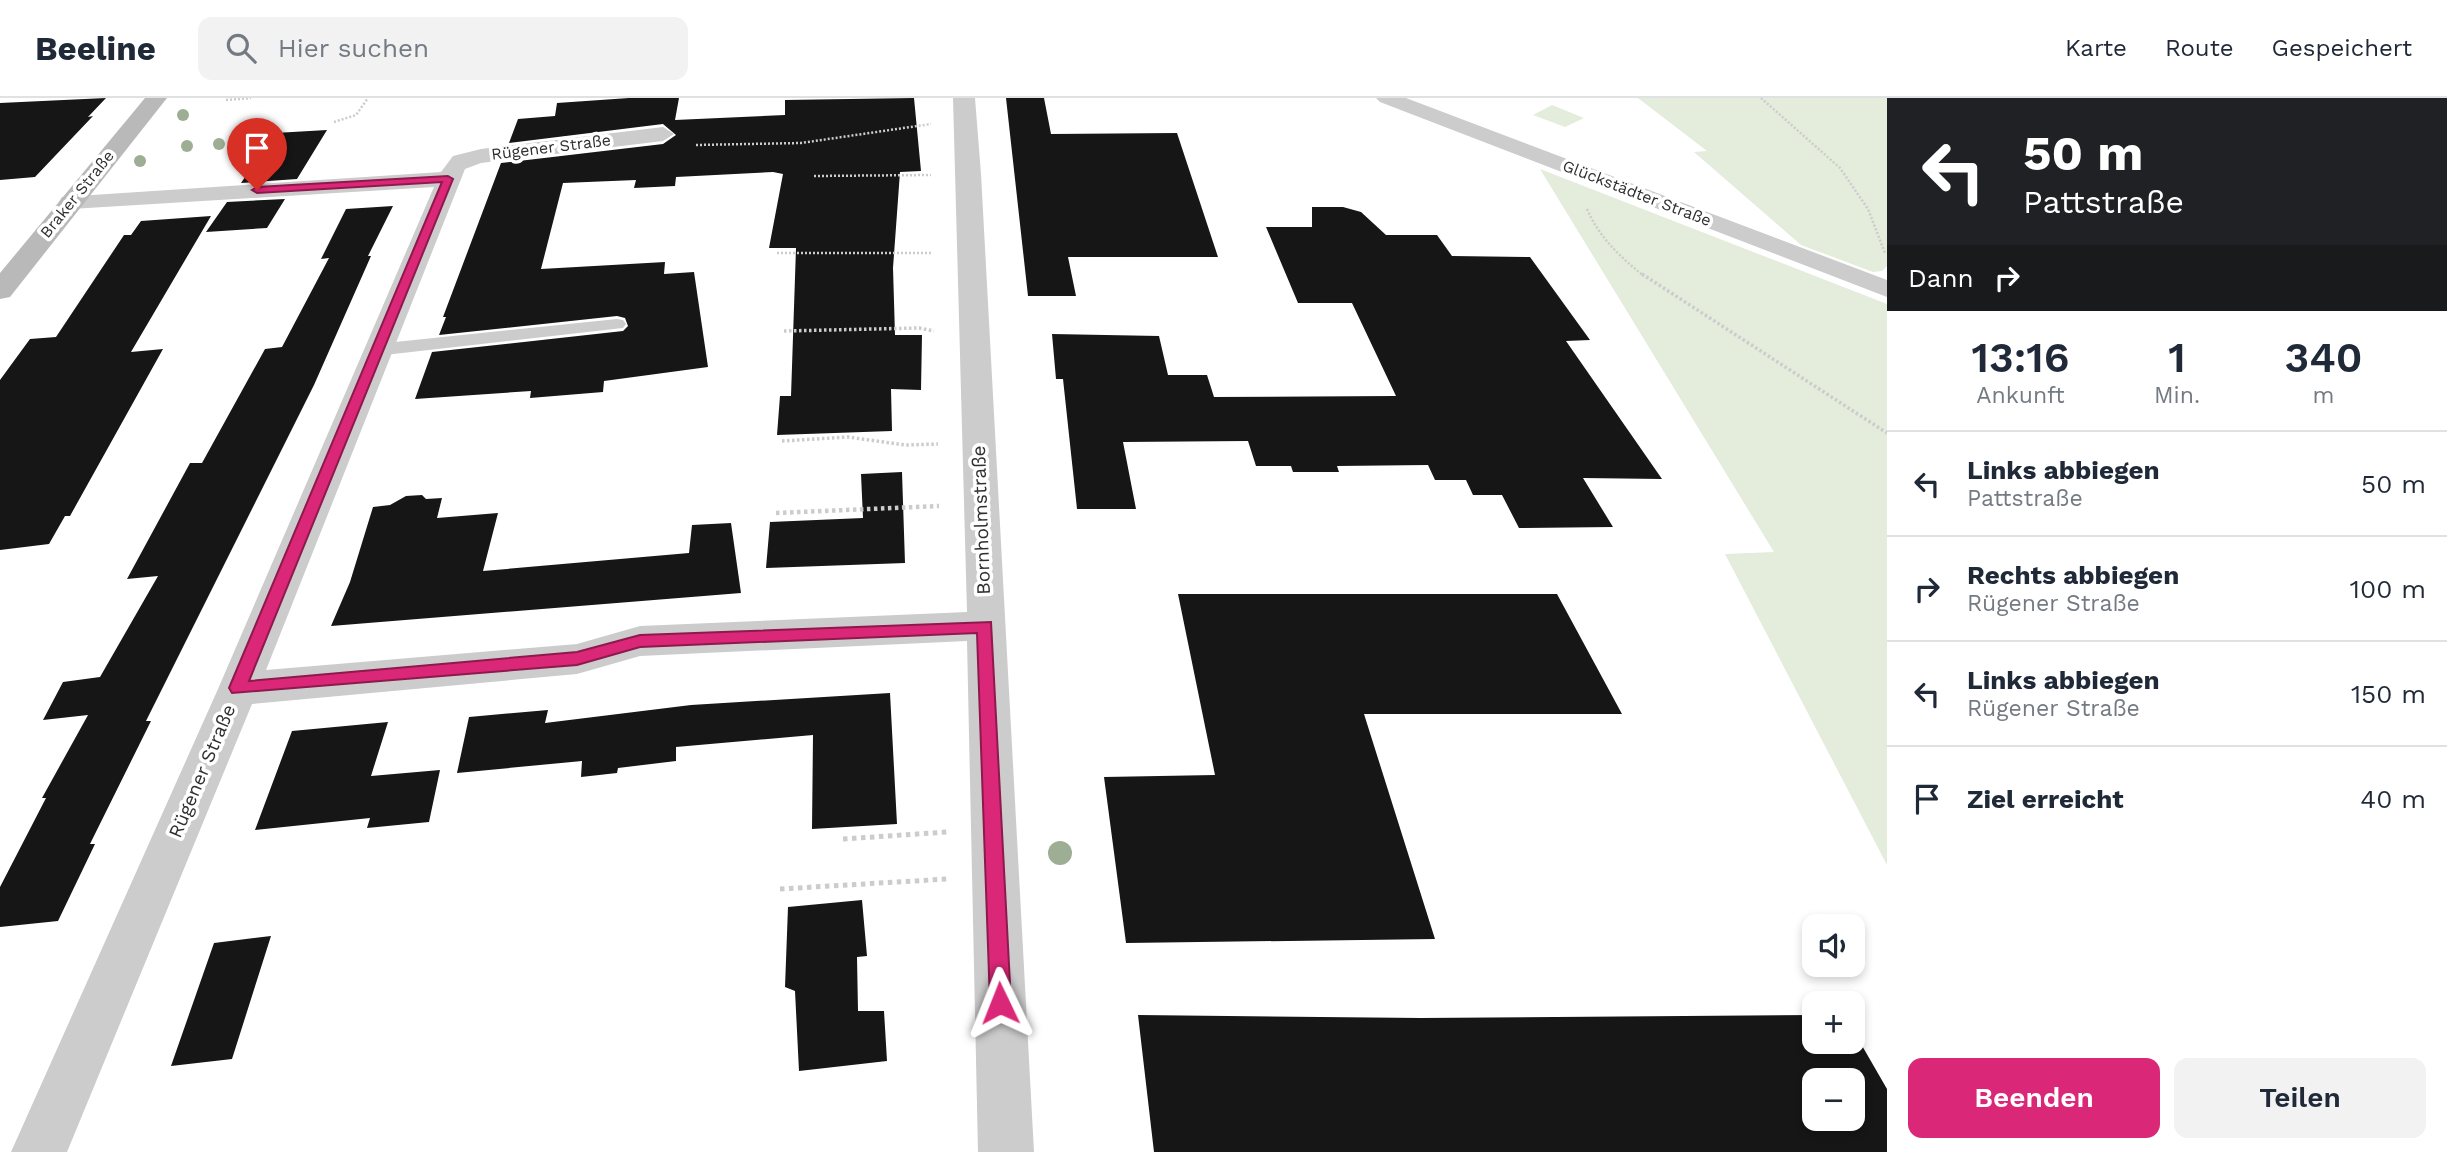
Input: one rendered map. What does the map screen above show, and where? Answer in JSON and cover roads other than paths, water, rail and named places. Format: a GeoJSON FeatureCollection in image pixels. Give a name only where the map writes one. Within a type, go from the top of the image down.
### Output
{"type":"FeatureCollection","features":[{"type":"Feature","properties":{"kind":"main road","name":"Braker Straße"},"geometry":{"type":"LineString","coordinates":[[0,291],[156,98]]}},
{"type":"Feature","properties":{"kind":"street","name":"Glückstädter Straße"},"geometry":{"type":"LineString","coordinates":[[1387,98],[1887,289]]}},
{"type":"Feature","properties":{"kind":"street","name":"Bornholmstraße"},"geometry":{"type":"LineString","coordinates":[[965,109],[1006,1152]]}},
{"type":"Feature","properties":{"kind":"street","name":"Rügener Straße"},"geometry":{"type":"LineString","coordinates":[[39,1152],[238,688],[376,350],[455,166],[471,157],[663,134]]}},
{"type":"Feature","properties":{"kind":"street"},"geometry":{"type":"LineString","coordinates":[[71,202],[448,179]]}},
{"type":"Feature","properties":{"kind":"street"},"geometry":{"type":"LineString","coordinates":[[238,688],[577,659],[640,641],[985,626]]}},
{"type":"Feature","properties":{"kind":"lane"},"geometry":{"type":"LineString","coordinates":[[376,350],[617,324]]}}]}
